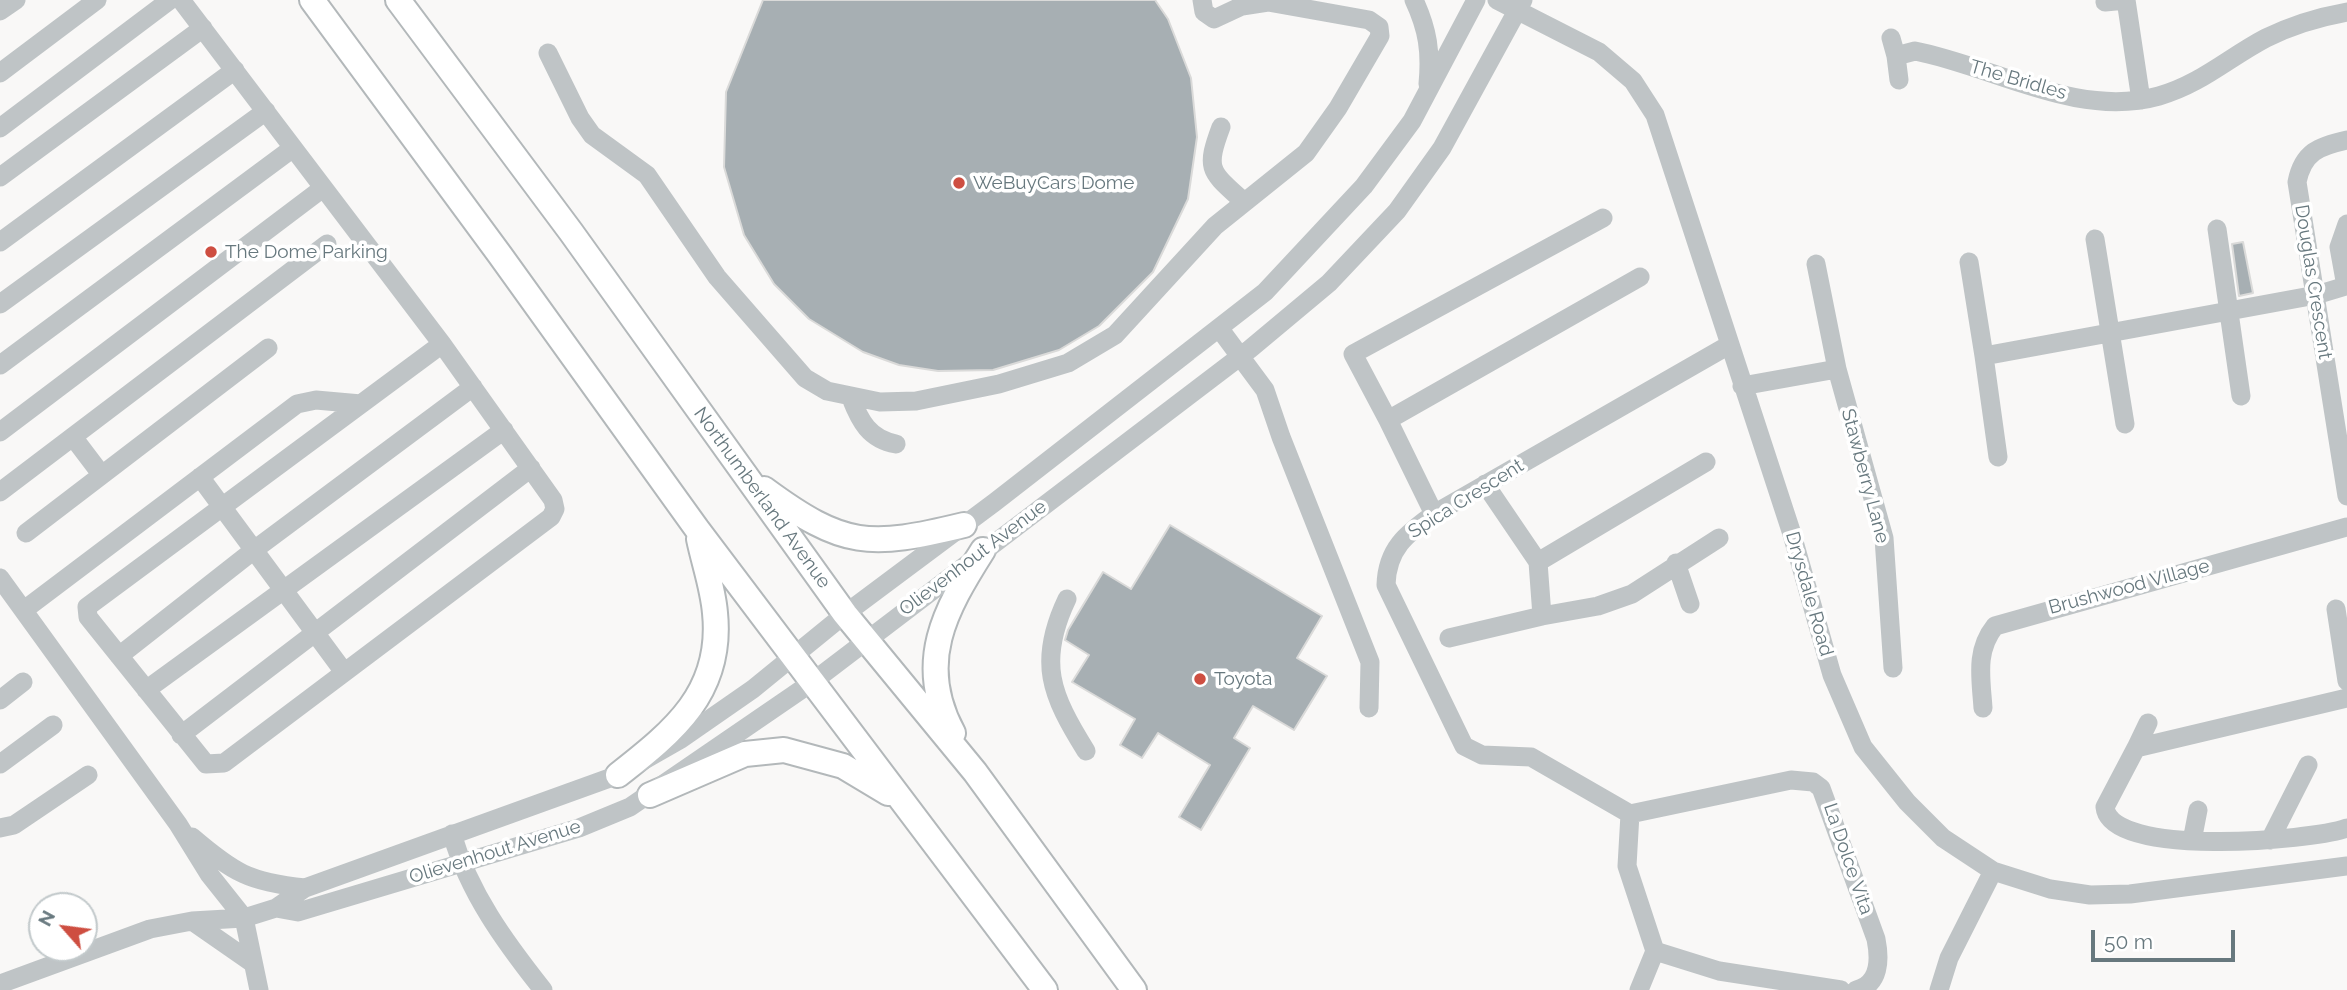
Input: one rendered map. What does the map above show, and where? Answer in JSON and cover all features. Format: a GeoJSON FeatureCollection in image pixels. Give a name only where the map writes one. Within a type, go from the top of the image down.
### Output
{"type":"FeatureCollection","features":[{"type":"Feature","properties":{"kind":"main road"},"geometry":{"type":"LineString","coordinates":[[312,0],[500,255],[696,529],[1045,990]]}},
{"type":"Feature","properties":{"kind":"main road","name":"Northumberland Avenue"},"geometry":{"type":"LineString","coordinates":[[398,0],[571,232],[845,614],[975,772],[1134,990]]}},
{"type":"Feature","properties":{"kind":"main road"},"geometry":{"type":"LineString","coordinates":[[747,476],[815,525],[843,536],[867,541],[892,541],[964,525]]}},
{"type":"Feature","properties":{"kind":"main road"},"geometry":{"type":"LineString","coordinates":[[618,775],[670,734],[691,710],[708,674],[716,630],[715,609],[696,529]]}},
{"type":"Feature","properties":{"kind":"main road"},"geometry":{"type":"LineString","coordinates":[[975,772],[941,708],[935,653],[941,625],[955,594],[983,550]]}},
{"type":"Feature","properties":{"kind":"main road"},"geometry":{"type":"LineString","coordinates":[[650,795],[745,754],[784,750],[843,766],[898,799]]}},
{"type":"Feature","properties":{"kind":"street"},"geometry":{"type":"LineString","coordinates":[[0,12],[16,0]]}},
{"type":"Feature","properties":{"kind":"street"},"geometry":{"type":"LineString","coordinates":[[0,73],[97,0]]}},
{"type":"Feature","properties":{"kind":"street"},"geometry":{"type":"LineString","coordinates":[[0,128],[170,0]]}},
{"type":"Feature","properties":{"kind":"street"},"geometry":{"type":"LineString","coordinates":[[181,0],[442,344],[555,504],[551,517],[224,763],[211,765],[202,762],[88,617],[88,607],[442,344]]}},
{"type":"Feature","properties":{"kind":"street"},"geometry":{"type":"LineString","coordinates":[[548,53],[580,118],[592,135],[647,175],[717,278],[805,378],[827,391],[850,398],[880,402],[916,401],[999,384],[1068,363],[1115,335],[1215,226],[1306,153],[1338,108],[1378,40],[1380,32],[1375,23],[1368,20],[1268,2],[1242,6],[1214,19],[1204,12],[1202,0]]}},
{"type":"Feature","properties":{"kind":"street"},"geometry":{"type":"LineString","coordinates":[[1415,0],[1426,26],[1431,51],[1427,92]]}},
{"type":"Feature","properties":{"kind":"street","name":"Olievenhout Avenue"},"geometry":{"type":"LineString","coordinates":[[0,984],[113,940],[150,929],[192,921],[244,918],[276,908],[305,888],[618,775],[681,739],[792,657],[1265,292],[1364,186],[1412,121],[1476,0]]}},
{"type":"Feature","properties":{"kind":"street","name":"Drysdale Road"},"geometry":{"type":"LineString","coordinates":[[1497,0],[1521,6],[1599,52],[1633,81],[1655,115],[1791,531],[1832,675],[1863,747],[1907,802],[1943,838],[1993,871],[2050,889],[2090,895],[2130,894],[2347,866]]}},
{"type":"Feature","properties":{"kind":"street"},"geometry":{"type":"LineString","coordinates":[[2105,2],[2126,0],[2141,100]]}},
{"type":"Feature","properties":{"kind":"street","name":"Olievenhout Avenue"},"geometry":{"type":"LineString","coordinates":[[276,908],[298,912],[579,828],[630,807],[811,683],[1239,357],[1329,283],[1397,211],[1443,148],[1521,6]]}},
{"type":"Feature","properties":{"kind":"street","name":"The Bridles"},"geometry":{"type":"LineString","coordinates":[[1899,80],[1894,47],[2061,93],[2104,102],[2141,100],[2210,76],[2265,38],[2293,26],[2347,12]]}},
{"type":"Feature","properties":{"kind":"street"},"geometry":{"type":"LineString","coordinates":[[0,177],[203,29]]}},
{"type":"Feature","properties":{"kind":"street"},"geometry":{"type":"LineString","coordinates":[[0,243],[235,71]]}},
{"type":"Feature","properties":{"kind":"street"},"geometry":{"type":"LineString","coordinates":[[0,304],[266,111]]}},
{"type":"Feature","properties":{"kind":"street"},"geometry":{"type":"LineString","coordinates":[[1221,127],[1211,167],[1214,174],[1243,201]]}},
{"type":"Feature","properties":{"kind":"street","name":"Douglas Crescent"},"geometry":{"type":"LineString","coordinates":[[2347,140],[2315,149],[2300,167],[2298,195],[2342,436],[2347,496]]}},
{"type":"Feature","properties":{"kind":"street"},"geometry":{"type":"LineString","coordinates":[[0,365],[293,148]]}},
{"type":"Feature","properties":{"kind":"street"},"geometry":{"type":"LineString","coordinates":[[0,432],[323,188]]}},
{"type":"Feature","properties":{"kind":"street"},"geometry":{"type":"LineString","coordinates":[[1434,514],[1353,354],[1603,218]]}},
{"type":"Feature","properties":{"kind":"street"},"geometry":{"type":"LineString","coordinates":[[1983,356],[2316,295],[2346,286],[2339,247],[2347,224]]}},
{"type":"Feature","properties":{"kind":"street"},"geometry":{"type":"LineString","coordinates":[[2217,229],[2241,396]]}},
{"type":"Feature","properties":{"kind":"street"},"geometry":{"type":"LineString","coordinates":[[2095,239],[2125,424]]}},
{"type":"Feature","properties":{"kind":"street"},"geometry":{"type":"LineString","coordinates":[[0,492],[327,244]]}},
{"type":"Feature","properties":{"kind":"street"},"geometry":{"type":"LineString","coordinates":[[1969,262],[1998,457]]}},
{"type":"Feature","properties":{"kind":"street","name":"Stawberry Lane"},"geometry":{"type":"LineString","coordinates":[[1816,264],[1837,369],[1884,538],[1893,668]]}},
{"type":"Feature","properties":{"kind":"street"},"geometry":{"type":"LineString","coordinates":[[1388,420],[1640,277]]}},
{"type":"Feature","properties":{"kind":"street"},"geometry":{"type":"LineString","coordinates":[[1219,328],[1265,390],[1370,662],[1370,708]]}},
{"type":"Feature","properties":{"kind":"street","name":"Spica Crescent"},"geometry":{"type":"LineString","coordinates":[[1630,814],[1531,757],[1482,755],[1464,746],[1386,585],[1386,567],[1393,550],[1404,536],[1434,514],[1729,345]]}},
{"type":"Feature","properties":{"kind":"street"},"geometry":{"type":"LineString","coordinates":[[26,533],[268,348]]}},
{"type":"Feature","properties":{"kind":"street"},"geometry":{"type":"LineString","coordinates":[[1742,386],[1837,369]]}},
{"type":"Feature","properties":{"kind":"street"},"geometry":{"type":"LineString","coordinates":[[118,656],[254,550],[473,387]]}},
{"type":"Feature","properties":{"kind":"street"},"geometry":{"type":"LineString","coordinates":[[850,398],[866,429],[874,436],[896,444]]}},
{"type":"Feature","properties":{"kind":"street"},"geometry":{"type":"LineString","coordinates":[[24,610],[297,404],[316,400],[361,404]]}},
{"type":"Feature","properties":{"kind":"street"},"geometry":{"type":"LineString","coordinates":[[146,690],[504,430]]}},
{"type":"Feature","properties":{"kind":"street"},"geometry":{"type":"LineString","coordinates":[[73,437],[101,474]]}},
{"type":"Feature","properties":{"kind":"street"},"geometry":{"type":"LineString","coordinates":[[1538,562],[1706,462]]}},
{"type":"Feature","properties":{"kind":"street"},"geometry":{"type":"LineString","coordinates":[[181,735],[531,468]]}},
{"type":"Feature","properties":{"kind":"street"},"geometry":{"type":"LineString","coordinates":[[200,477],[344,672]]}},
{"type":"Feature","properties":{"kind":"street"},"geometry":{"type":"LineString","coordinates":[[1485,484],[1538,562],[1542,616]]}},
{"type":"Feature","properties":{"kind":"street","name":"Brushwood Village"},"geometry":{"type":"LineString","coordinates":[[1983,708],[1980,662],[1982,646],[1995,626],[2347,527]]}},
{"type":"Feature","properties":{"kind":"street"},"geometry":{"type":"LineString","coordinates":[[1449,638],[1615,601],[1632,594],[1676,563],[1719,538]]}},
{"type":"Feature","properties":{"kind":"street"},"geometry":{"type":"LineString","coordinates":[[1676,563],[1690,604]]}},
{"type":"Feature","properties":{"kind":"street"},"geometry":{"type":"LineString","coordinates":[[0,578],[178,824],[197,858],[244,918],[251,962],[259,990]]}},
{"type":"Feature","properties":{"kind":"street"},"geometry":{"type":"LineString","coordinates":[[1067,598],[1049,656],[1056,701],[1086,751]]}},
{"type":"Feature","properties":{"kind":"street"},"geometry":{"type":"LineString","coordinates":[[2336,609],[2347,681]]}},
{"type":"Feature","properties":{"kind":"street"},"geometry":{"type":"LineString","coordinates":[[0,700],[23,682]]}},
{"type":"Feature","properties":{"kind":"street"},"geometry":{"type":"LineString","coordinates":[[2136,748],[2347,698]]}},
{"type":"Feature","properties":{"kind":"street"},"geometry":{"type":"LineString","coordinates":[[2148,723],[2108,800],[2106,816],[2114,824],[2152,836],[2192,841],[2270,840],[2347,828]]}},
{"type":"Feature","properties":{"kind":"street"},"geometry":{"type":"LineString","coordinates":[[0,764],[52,725]]}},
{"type":"Feature","properties":{"kind":"street"},"geometry":{"type":"LineString","coordinates":[[2270,840],[2308,765]]}},
{"type":"Feature","properties":{"kind":"street"},"geometry":{"type":"LineString","coordinates":[[0,828],[14,825],[88,775]]}},
{"type":"Feature","properties":{"kind":"street","name":"La Dolce Vita"},"geometry":{"type":"LineString","coordinates":[[1630,814],[1791,780],[1813,782],[1821,788],[1877,939],[1880,958],[1876,973],[1864,988],[1856,990]]}},
{"type":"Feature","properties":{"kind":"street"},"geometry":{"type":"LineString","coordinates":[[2192,841],[2198,810]]}},
{"type":"Feature","properties":{"kind":"street"},"geometry":{"type":"LineString","coordinates":[[1630,814],[1627,866],[1655,951],[1639,990]]}},
{"type":"Feature","properties":{"kind":"street"},"geometry":{"type":"LineString","coordinates":[[178,824],[225,865],[248,878],[305,888]]}},
{"type":"Feature","properties":{"kind":"street"},"geometry":{"type":"LineString","coordinates":[[452,834],[461,863],[505,941],[542,990]]}},
{"type":"Feature","properties":{"kind":"street"},"geometry":{"type":"LineString","coordinates":[[1939,990],[1949,958],[1993,871]]}},
{"type":"Feature","properties":{"kind":"street"},"geometry":{"type":"LineString","coordinates":[[192,921],[251,962]]}},
{"type":"Feature","properties":{"kind":"street"},"geometry":{"type":"LineString","coordinates":[[1655,951],[1719,971],[1841,990]]}},
{"type":"Feature","properties":{"kind":"building","name":"WeBuyCars Dome"},"geometry":{"type":"Polygon","coordinates":[[[763,0],[1155,0],[1168,19],[1191,78],[1197,137],[1188,199],[1153,272],[1099,326],[1059,350],[993,370],[938,371],[899,365],[863,352],[809,319],[774,284],[744,235],[724,167],[726,92],[763,0]]]}},
{"type":"Feature","properties":{"kind":"building"},"geometry":{"type":"Polygon","coordinates":[[[2243,242],[2253,293],[2239,296],[2232,244],[2243,242]]]}},
{"type":"Feature","properties":{"kind":"building","name":"Toyota"},"geometry":{"type":"Polygon","coordinates":[[[1170,525],[1322,616],[1297,658],[1327,676],[1294,730],[1253,706],[1234,738],[1250,748],[1201,830],[1179,817],[1210,765],[1158,733],[1142,758],[1120,745],[1135,719],[1072,682],[1089,655],[1065,640],[1068,630],[1103,572],[1131,589],[1170,525]]]}},
{"type":"Feature","properties":{"kind":"place","name":"WeBuyCars Dome"},"geometry":{"type":"Point","coordinates":[959,183]}},
{"type":"Feature","properties":{"kind":"place","name":"The Dome Parking"},"geometry":{"type":"Point","coordinates":[211,252]}},
{"type":"Feature","properties":{"kind":"place","name":"Toyota"},"geometry":{"type":"Point","coordinates":[1200,679]}}]}
